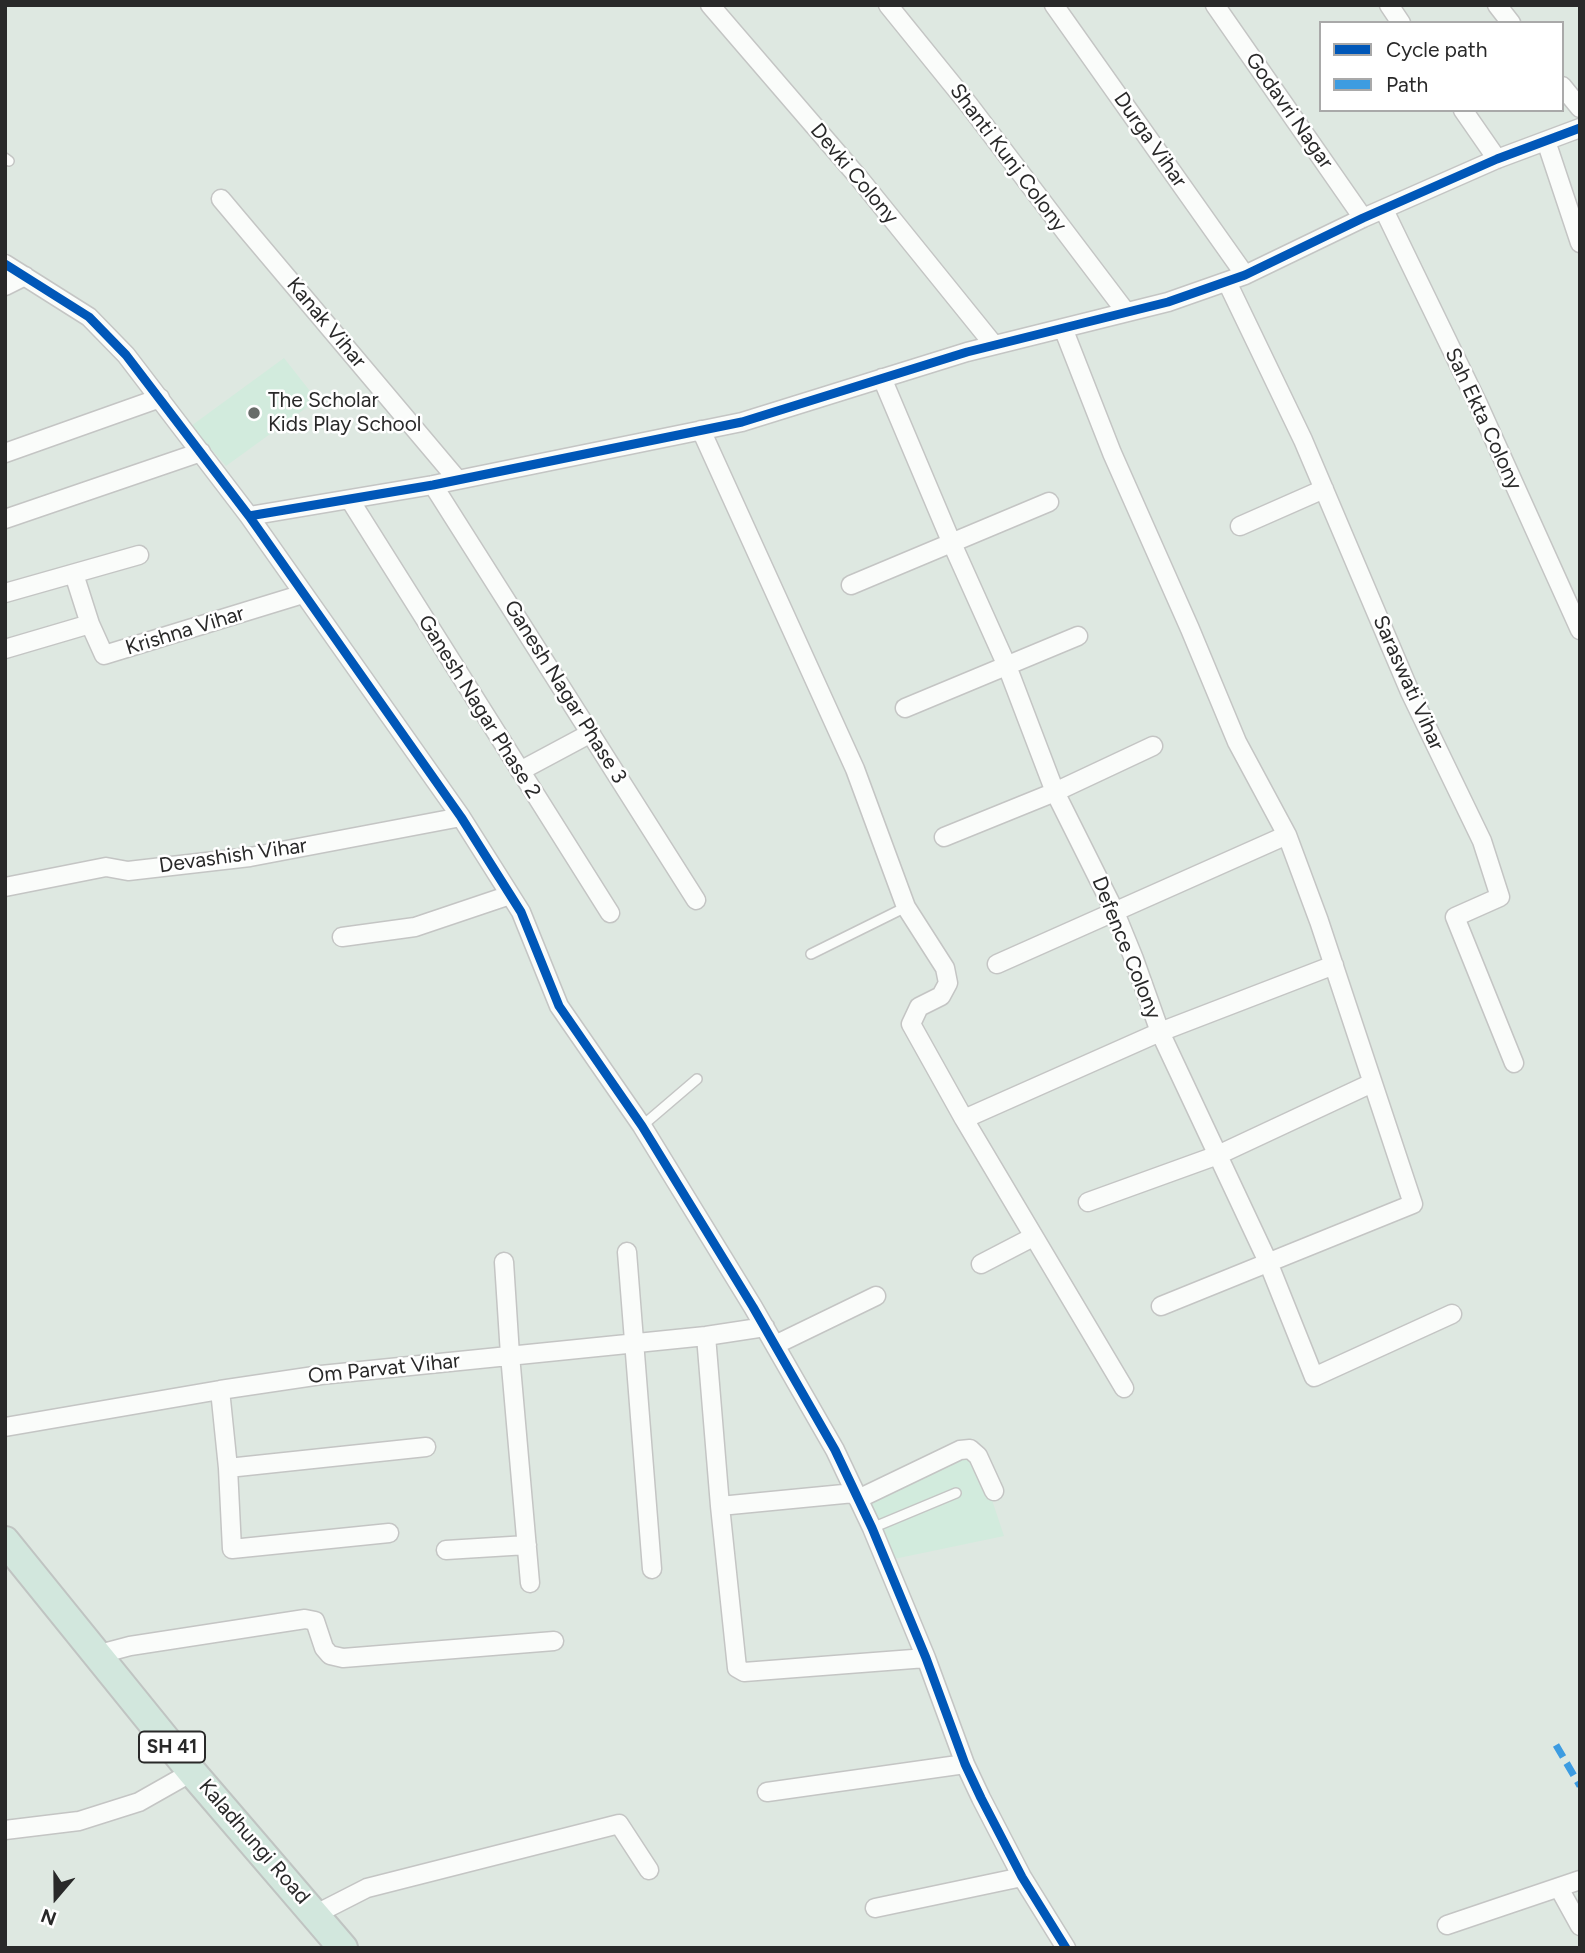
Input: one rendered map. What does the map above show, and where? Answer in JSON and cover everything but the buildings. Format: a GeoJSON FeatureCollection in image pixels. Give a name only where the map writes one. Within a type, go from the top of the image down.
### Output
{"type":"FeatureCollection","features":[{"type":"Feature","properties":{"kind":"main road","name":"Kaladhungi Road"},"geometry":{"type":"LineString","coordinates":[[5,1541],[192,1772],[343,1948]]}},
{"type":"Feature","properties":{"kind":"street","name":"Devki Colony"},"geometry":{"type":"LineString","coordinates":[[710,5],[859,178],[994,345]]}},
{"type":"Feature","properties":{"kind":"street","name":"Shanti Kunj Colony"},"geometry":{"type":"LineString","coordinates":[[888,5],[969,105],[1126,312]]}},
{"type":"Feature","properties":{"kind":"street","name":"Durga Vihar"},"geometry":{"type":"LineString","coordinates":[[1054,5],[1245,275]]}},
{"type":"Feature","properties":{"kind":"street","name":"Godavri Nagar"},"geometry":{"type":"LineString","coordinates":[[1215,5],[1363,218]]}},
{"type":"Feature","properties":{"kind":"street"},"geometry":{"type":"LineString","coordinates":[[1389,5],[1400,21]]}},
{"type":"Feature","properties":{"kind":"street"},"geometry":{"type":"LineString","coordinates":[[1497,5],[1509,21]]}},
{"type":"Feature","properties":{"kind":"street"},"geometry":{"type":"LineString","coordinates":[[1564,88],[1580,107]]}},
{"type":"Feature","properties":{"kind":"street"},"geometry":{"type":"LineString","coordinates":[[1464,112],[1497,159]]}},
{"type":"Feature","properties":{"kind":"street"},"geometry":{"type":"LineString","coordinates":[[249,516],[433,485],[742,422],[994,345],[1168,302],[1245,275],[1363,218],[1497,159],[1580,128]]}},
{"type":"Feature","properties":{"kind":"street"},"geometry":{"type":"LineString","coordinates":[[1546,141],[1580,243]]}},
{"type":"Feature","properties":{"kind":"street","name":"Kanak Vihar"},"geometry":{"type":"LineString","coordinates":[[221,199],[457,480]]}},
{"type":"Feature","properties":{"kind":"street","name":"Sah Ekta Colony"},"geometry":{"type":"LineString","coordinates":[[1384,210],[1478,404],[1580,630]]}},
{"type":"Feature","properties":{"kind":"street"},"geometry":{"type":"LineString","coordinates":[[5,264],[89,317],[126,355],[249,516],[461,817],[521,912],[559,1006],[642,1126],[765,1327],[835,1450],[872,1528],[926,1658],[965,1763],[1021,1877],[1066,1948]]}},
{"type":"Feature","properties":{"kind":"street"},"geometry":{"type":"LineString","coordinates":[[5,286],[26,276]]}},
{"type":"Feature","properties":{"kind":"street","name":"Saraswati Vihar"},"geometry":{"type":"LineString","coordinates":[[1227,282],[1303,440],[1410,692],[1482,841],[1500,897],[1455,917],[1514,1063]]}},
{"type":"Feature","properties":{"kind":"street"},"geometry":{"type":"LineString","coordinates":[[1063,328],[1112,453],[1237,742],[1287,835],[1334,965],[1413,1204],[1161,1307]]}},
{"type":"Feature","properties":{"kind":"street","name":"Defence Colony"},"geometry":{"type":"LineString","coordinates":[[882,378],[1007,666],[1055,792],[1114,911],[1160,1031],[1268,1262],[1314,1377],[1452,1314]]}},
{"type":"Feature","properties":{"kind":"street"},"geometry":{"type":"LineString","coordinates":[[5,453],[160,398]]}},
{"type":"Feature","properties":{"kind":"street"},"geometry":{"type":"LineString","coordinates":[[701,430],[855,769],[906,907],[945,968],[948,983],[941,996],[919,1007],[911,1024],[1033,1237],[1124,1388]]}},
{"type":"Feature","properties":{"kind":"street"},"geometry":{"type":"LineString","coordinates":[[5,519],[201,452]]}},
{"type":"Feature","properties":{"kind":"street","name":"Ganesh Nagar Phase 3"},"geometry":{"type":"LineString","coordinates":[[433,485],[696,900]]}},
{"type":"Feature","properties":{"kind":"street"},"geometry":{"type":"LineString","coordinates":[[1240,526],[1324,489]]}},
{"type":"Feature","properties":{"kind":"street","name":"Ganesh Nagar Phase 2"},"geometry":{"type":"LineString","coordinates":[[350,500],[610,913]]}},
{"type":"Feature","properties":{"kind":"street"},"geometry":{"type":"LineString","coordinates":[[851,585],[1049,502]]}},
{"type":"Feature","properties":{"kind":"street"},"geometry":{"type":"LineString","coordinates":[[5,593],[139,555]]}},
{"type":"Feature","properties":{"kind":"street"},"geometry":{"type":"LineString","coordinates":[[5,649],[90,624],[74,574]]}},
{"type":"Feature","properties":{"kind":"street","name":"Krishna Vihar"},"geometry":{"type":"LineString","coordinates":[[90,624],[104,655],[303,594]]}},
{"type":"Feature","properties":{"kind":"street"},"geometry":{"type":"LineString","coordinates":[[905,708],[1078,636]]}},
{"type":"Feature","properties":{"kind":"street"},"geometry":{"type":"LineString","coordinates":[[520,771],[591,733]]}},
{"type":"Feature","properties":{"kind":"street"},"geometry":{"type":"LineString","coordinates":[[944,837],[1055,792],[1153,746]]}},
{"type":"Feature","properties":{"kind":"street","name":"Devashish Vihar"},"geometry":{"type":"LineString","coordinates":[[5,887],[106,867],[128,871],[250,857],[461,817]]}},
{"type":"Feature","properties":{"kind":"street"},"geometry":{"type":"LineString","coordinates":[[997,964],[1287,835]]}},
{"type":"Feature","properties":{"kind":"street"},"geometry":{"type":"LineString","coordinates":[[342,937],[415,927],[510,895]]}},
{"type":"Feature","properties":{"kind":"street"},"geometry":{"type":"LineString","coordinates":[[964,1119],[1160,1031],[1334,965]]}},
{"type":"Feature","properties":{"kind":"street"},"geometry":{"type":"LineString","coordinates":[[1088,1202],[1218,1155],[1372,1083]]}},
{"type":"Feature","properties":{"kind":"street"},"geometry":{"type":"LineString","coordinates":[[981,1264],[1033,1237]]}},
{"type":"Feature","properties":{"kind":"street"},"geometry":{"type":"LineString","coordinates":[[627,1252],[652,1569]]}},
{"type":"Feature","properties":{"kind":"street"},"geometry":{"type":"LineString","coordinates":[[505,1262],[510,1355],[530,1583]]}},
{"type":"Feature","properties":{"kind":"street"},"geometry":{"type":"LineString","coordinates":[[775,1345],[876,1296]]}},
{"type":"Feature","properties":{"kind":"street","name":"Om Parvat Vihar"},"geometry":{"type":"LineString","coordinates":[[5,1427],[321,1375],[634,1341],[706,1336],[765,1327]]}},
{"type":"Feature","properties":{"kind":"street"},"geometry":{"type":"LineString","coordinates":[[706,1336],[737,1668],[744,1672],[926,1658]]}},
{"type":"Feature","properties":{"kind":"street"},"geometry":{"type":"LineString","coordinates":[[220,1390],[228,1468],[232,1549],[389,1533]]}},
{"type":"Feature","properties":{"kind":"street"},"geometry":{"type":"LineString","coordinates":[[228,1468],[426,1447]]}},
{"type":"Feature","properties":{"kind":"street"},"geometry":{"type":"LineString","coordinates":[[720,1506],[856,1496],[960,1450],[970,1449],[978,1456],[994,1491]]}},
{"type":"Feature","properties":{"kind":"street"},"geometry":{"type":"LineString","coordinates":[[446,1550],[527,1545]]}},
{"type":"Feature","properties":{"kind":"street"},"geometry":{"type":"LineString","coordinates":[[96,1655],[130,1646],[305,1619],[314,1621],[324,1648],[330,1655],[343,1658],[554,1641]]}},
{"type":"Feature","properties":{"kind":"street"},"geometry":{"type":"LineString","coordinates":[[767,1792],[965,1763]]}},
{"type":"Feature","properties":{"kind":"street"},"geometry":{"type":"LineString","coordinates":[[5,1830],[79,1821],[139,1802],[192,1772]]}},
{"type":"Feature","properties":{"kind":"street"},"geometry":{"type":"LineString","coordinates":[[316,1914],[367,1888],[619,1824],[649,1870]]}},
{"type":"Feature","properties":{"kind":"street"},"geometry":{"type":"LineString","coordinates":[[875,1908],[1021,1877]]}},
{"type":"Feature","properties":{"kind":"street"},"geometry":{"type":"LineString","coordinates":[[1447,1925],[1580,1880]]}},
{"type":"Feature","properties":{"kind":"street"},"geometry":{"type":"LineString","coordinates":[[1559,1888],[1580,1926]]}},
{"type":"Feature","properties":{"kind":"lane"},"geometry":{"type":"LineString","coordinates":[[811,954],[906,907]]}},
{"type":"Feature","properties":{"kind":"lane"},"geometry":{"type":"LineString","coordinates":[[642,1126],[697,1079]]}},
{"type":"Feature","properties":{"kind":"lane"},"geometry":{"type":"LineString","coordinates":[[872,1528],[956,1493]]}},
{"type":"Feature","properties":{"kind":"shaded area","name":"The Scholar Kids Play School"},"geometry":{"type":"Polygon","coordinates":[[[284,358],[317,400],[226,466],[191,426],[284,358]]]}},
{"type":"Feature","properties":{"kind":"shaded area"},"geometry":{"type":"Polygon","coordinates":[[[962,1454],[972,1455],[991,1497],[1004,1536],[894,1559],[867,1503],[962,1454]]]}},
{"type":"Feature","properties":{"kind":"marked path"},"geometry":{"type":"LineString","coordinates":[[1556,1745],[1580,1786]]}},
{"type":"Feature","properties":{"kind":"cycle path"},"geometry":{"type":"LineString","coordinates":[[249,516],[433,485],[742,422],[967,352],[1168,302],[1245,275],[1363,218],[1497,159],[1580,128]]}},
{"type":"Feature","properties":{"kind":"cycle path"},"geometry":{"type":"LineString","coordinates":[[5,264],[89,317],[126,355],[249,516],[461,817],[521,912],[559,1006],[642,1126],[753,1307],[835,1450],[872,1528],[926,1658],[965,1764],[1022,1877],[1066,1948]]}},
{"type":"Feature","properties":{"kind":"place","name":"The Scholar Kids Play School"},"geometry":{"type":"Point","coordinates":[254,413]}}]}
